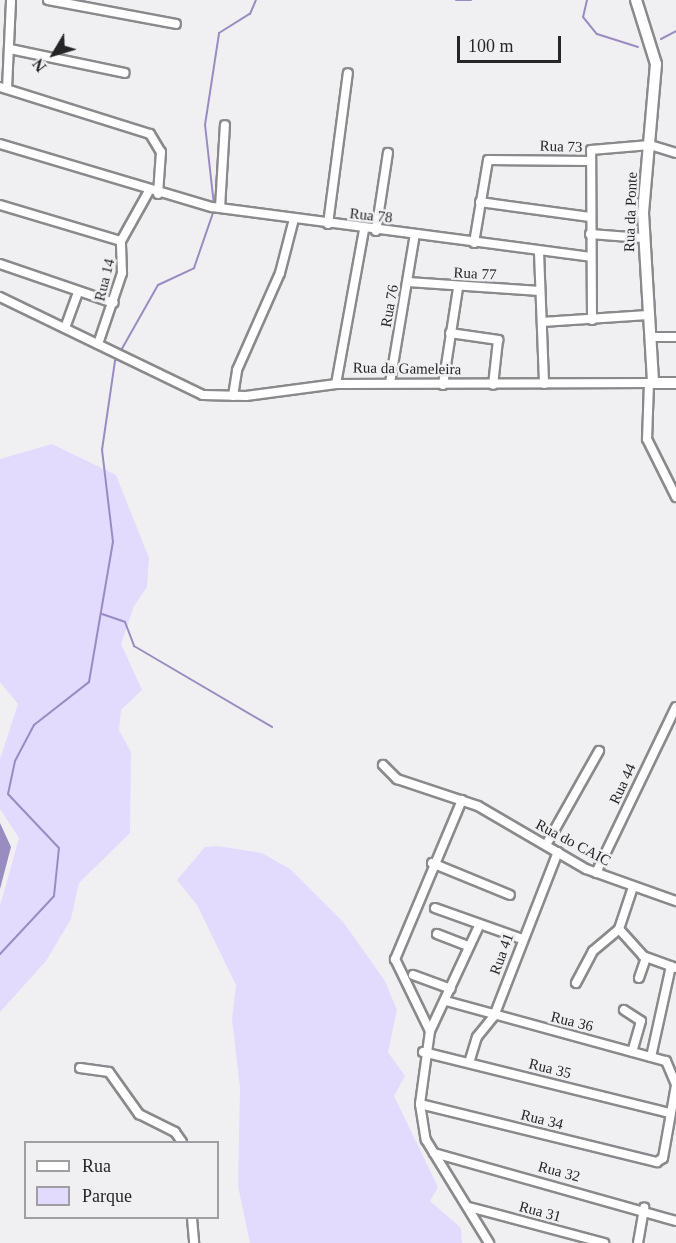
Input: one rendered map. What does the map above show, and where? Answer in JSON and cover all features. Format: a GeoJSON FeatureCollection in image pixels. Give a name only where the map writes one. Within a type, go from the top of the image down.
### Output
{"type":"FeatureCollection","features":[{"type":"Feature","properties":{"kind":"street"},"geometry":{"type":"LineString","coordinates":[[11,0],[10,49],[3,88],[150,135],[161,152],[158,194]]}},
{"type":"Feature","properties":{"kind":"street"},"geometry":{"type":"LineString","coordinates":[[48,0],[176,24]]}},
{"type":"Feature","properties":{"kind":"street","name":"Rua da Ponte"},"geometry":{"type":"LineString","coordinates":[[636,0],[642,6],[653,42],[657,96],[650,145],[643,238],[651,383]]}},
{"type":"Feature","properties":{"kind":"street"},"geometry":{"type":"LineString","coordinates":[[10,49],[125,73]]}},
{"type":"Feature","properties":{"kind":"street"},"geometry":{"type":"LineString","coordinates":[[328,224],[348,73]]}},
{"type":"Feature","properties":{"kind":"street"},"geometry":{"type":"LineString","coordinates":[[220,208],[225,125]]}},
{"type":"Feature","properties":{"kind":"street","name":"Rua 78"},"geometry":{"type":"LineString","coordinates":[[0,144],[158,194],[220,208],[364,230],[415,234],[591,257]]}},
{"type":"Feature","properties":{"kind":"street"},"geometry":{"type":"LineString","coordinates":[[591,161],[596,146],[650,145],[676,153]]}},
{"type":"Feature","properties":{"kind":"street"},"geometry":{"type":"LineString","coordinates":[[376,231],[388,153]]}},
{"type":"Feature","properties":{"kind":"street","name":"Rua 73"},"geometry":{"type":"LineString","coordinates":[[480,202],[490,159],[591,161],[592,320]]}},
{"type":"Feature","properties":{"kind":"street","name":"Rua 14"},"geometry":{"type":"LineString","coordinates":[[98,344],[114,303],[125,260],[122,241],[149,191]]}},
{"type":"Feature","properties":{"kind":"street"},"geometry":{"type":"LineString","coordinates":[[474,243],[480,202],[590,217]]}},
{"type":"Feature","properties":{"kind":"street"},"geometry":{"type":"LineString","coordinates":[[0,205],[122,241]]}},
{"type":"Feature","properties":{"kind":"street"},"geometry":{"type":"LineString","coordinates":[[233,396],[237,370],[280,273],[294,219]]}},
{"type":"Feature","properties":{"kind":"street"},"geometry":{"type":"LineString","coordinates":[[336,384],[364,230]]}},
{"type":"Feature","properties":{"kind":"street","name":"Rua 76"},"geometry":{"type":"LineString","coordinates":[[390,383],[415,234]]}},
{"type":"Feature","properties":{"kind":"street"},"geometry":{"type":"LineString","coordinates":[[590,234],[643,238]]}},
{"type":"Feature","properties":{"kind":"street"},"geometry":{"type":"LineString","coordinates":[[539,252],[544,384]]}},
{"type":"Feature","properties":{"kind":"street"},"geometry":{"type":"LineString","coordinates":[[0,264],[114,303]]}},
{"type":"Feature","properties":{"kind":"street","name":"Rua 77"},"geometry":{"type":"LineString","coordinates":[[408,282],[458,288],[540,291]]}},
{"type":"Feature","properties":{"kind":"street"},"geometry":{"type":"LineString","coordinates":[[443,385],[458,288]]}},
{"type":"Feature","properties":{"kind":"street"},"geometry":{"type":"LineString","coordinates":[[65,328],[78,292]]}},
{"type":"Feature","properties":{"kind":"street","name":"Rua da Gameleira"},"geometry":{"type":"LineString","coordinates":[[0,297],[194,393],[233,396],[336,384],[676,383]]}},
{"type":"Feature","properties":{"kind":"street"},"geometry":{"type":"LineString","coordinates":[[542,322],[648,315]]}},
{"type":"Feature","properties":{"kind":"street"},"geometry":{"type":"LineString","coordinates":[[450,333],[483,336],[498,342],[493,385]]}},
{"type":"Feature","properties":{"kind":"street"},"geometry":{"type":"LineString","coordinates":[[650,337],[676,337]]}},
{"type":"Feature","properties":{"kind":"street"},"geometry":{"type":"LineString","coordinates":[[651,383],[647,439],[676,497]]}},
{"type":"Feature","properties":{"kind":"street","name":"Rua 44"},"geometry":{"type":"LineString","coordinates":[[596,873],[676,707]]}},
{"type":"Feature","properties":{"kind":"street"},"geometry":{"type":"LineString","coordinates":[[546,844],[599,751]]}},
{"type":"Feature","properties":{"kind":"street"},"geometry":{"type":"LineString","coordinates":[[383,765],[397,779],[462,800],[432,863],[395,959],[430,1031]]}},
{"type":"Feature","properties":{"kind":"street","name":"Rua do CAIC"},"geometry":{"type":"LineString","coordinates":[[462,800],[596,873],[676,902]]}},
{"type":"Feature","properties":{"kind":"street","name":"Rua 41"},"geometry":{"type":"LineString","coordinates":[[469,1063],[477,1037],[494,1016],[522,939],[558,852]]}},
{"type":"Feature","properties":{"kind":"street"},"geometry":{"type":"LineString","coordinates":[[432,863],[510,895]]}},
{"type":"Feature","properties":{"kind":"street"},"geometry":{"type":"LineString","coordinates":[[576,983],[593,951],[619,929],[633,887]]}},
{"type":"Feature","properties":{"kind":"street"},"geometry":{"type":"LineString","coordinates":[[435,908],[479,926],[522,939]]}},
{"type":"Feature","properties":{"kind":"street"},"geometry":{"type":"LineString","coordinates":[[479,926],[446,1001],[430,1031],[423,1053],[420,1123],[434,1153],[489,1243]]}},
{"type":"Feature","properties":{"kind":"street"},"geometry":{"type":"LineString","coordinates":[[619,929],[646,958],[674,967],[651,1057]]}},
{"type":"Feature","properties":{"kind":"street"},"geometry":{"type":"LineString","coordinates":[[437,934],[469,946]]}},
{"type":"Feature","properties":{"kind":"street"},"geometry":{"type":"LineString","coordinates":[[639,978],[646,958]]}},
{"type":"Feature","properties":{"kind":"street"},"geometry":{"type":"LineString","coordinates":[[413,975],[451,989]]}},
{"type":"Feature","properties":{"kind":"street","name":"Rua 36"},"geometry":{"type":"LineString","coordinates":[[446,1001],[494,1016],[651,1057],[669,1064],[676,1085]]}},
{"type":"Feature","properties":{"kind":"street"},"geometry":{"type":"LineString","coordinates":[[624,1010],[640,1020],[632,1052]]}},
{"type":"Feature","properties":{"kind":"street","name":"Rua 35"},"geometry":{"type":"LineString","coordinates":[[423,1053],[669,1113]]}},
{"type":"Feature","properties":{"kind":"street"},"geometry":{"type":"LineString","coordinates":[[80,1068],[109,1072],[139,1114],[175,1132],[181,1141]]}},
{"type":"Feature","properties":{"kind":"street"},"geometry":{"type":"LineString","coordinates":[[672,1136],[669,1113],[676,1085]]}},
{"type":"Feature","properties":{"kind":"street","name":"Rua 34"},"geometry":{"type":"LineString","coordinates":[[420,1104],[657,1162],[672,1136]]}},
{"type":"Feature","properties":{"kind":"street","name":"Rua 32"},"geometry":{"type":"LineString","coordinates":[[434,1153],[644,1209],[676,1221]]}},
{"type":"Feature","properties":{"kind":"street","name":"Rua 31"},"geometry":{"type":"LineString","coordinates":[[469,1208],[604,1243]]}},
{"type":"Feature","properties":{"kind":"street"},"geometry":{"type":"LineString","coordinates":[[638,1243],[644,1209]]}},
{"type":"Feature","properties":{"kind":"street"},"geometry":{"type":"LineString","coordinates":[[192,1219],[194,1243]]}},
{"type":"Feature","properties":{"kind":"green space"},"geometry":{"type":"Polygon","coordinates":[[[52,444],[116,475],[149,558],[147,587],[134,606],[121,644],[142,690],[121,710],[119,730],[131,752],[130,833],[79,883],[71,919],[46,961],[0,1012],[0,906],[19,838],[0,809],[0,759],[18,704],[0,682],[0,459],[52,444]]]}},
{"type":"Feature","properties":{"kind":"green space"},"geometry":{"type":"Polygon","coordinates":[[[217,846],[262,853],[290,869],[344,923],[385,981],[397,1010],[388,1052],[405,1076],[394,1096],[438,1187],[430,1201],[461,1228],[462,1243],[250,1243],[238,1186],[240,1088],[232,1019],[236,985],[197,905],[177,880],[205,847],[217,846]]]}},
{"type":"Feature","properties":{"kind":"shaded area"},"geometry":{"type":"Polygon","coordinates":[[[0,823],[11,847],[0,889],[0,823]]]}},
{"type":"Feature","properties":{"kind":"waterway"},"geometry":{"type":"LineString","coordinates":[[214,205],[205,125],[219,33],[250,14],[256,0]]}},
{"type":"Feature","properties":{"kind":"waterway"},"geometry":{"type":"LineString","coordinates":[[456,0],[471,0]]}},
{"type":"Feature","properties":{"kind":"waterway"},"geometry":{"type":"LineString","coordinates":[[587,0],[583,17],[597,34],[638,47]]}},
{"type":"Feature","properties":{"kind":"waterway"},"geometry":{"type":"LineString","coordinates":[[661,39],[676,31]]}},
{"type":"Feature","properties":{"kind":"waterway"},"geometry":{"type":"LineString","coordinates":[[0,954],[54,896],[59,848],[8,794],[15,761],[34,725],[89,682],[113,542],[102,450],[115,361],[158,285],[194,268],[214,210]]}},
{"type":"Feature","properties":{"kind":"waterway"},"geometry":{"type":"LineString","coordinates":[[102,614],[125,622],[134,646],[272,727]]}}]}
